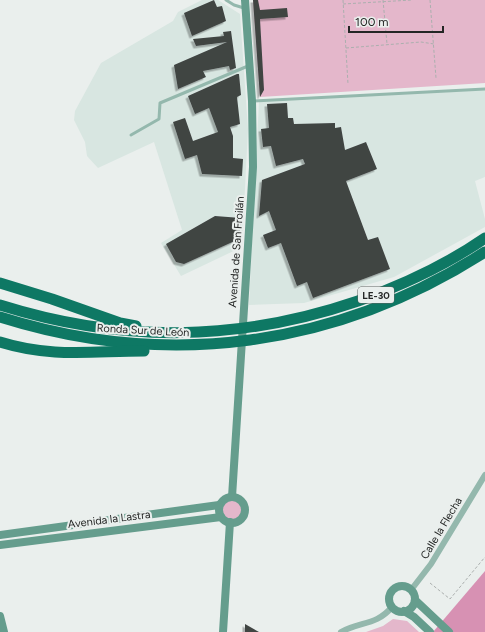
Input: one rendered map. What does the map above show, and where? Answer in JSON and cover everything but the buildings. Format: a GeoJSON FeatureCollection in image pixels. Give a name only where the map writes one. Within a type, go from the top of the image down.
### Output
{"type":"FeatureCollection","features":[{"type":"Feature","properties":{"kind":"highway","name":"Ronda Sur de León"},"geometry":{"type":"LineString","coordinates":[[0,305],[38,317],[113,330],[172,334],[230,331],[300,319],[387,291],[442,265],[485,238]]}},
{"type":"Feature","properties":{"kind":"highway","name":"Ronda Sur de León"},"geometry":{"type":"LineString","coordinates":[[0,317],[29,326],[106,341],[142,344],[228,344],[257,340],[312,328],[392,302],[463,266],[485,252]]}},
{"type":"Feature","properties":{"kind":"highway"},"geometry":{"type":"LineString","coordinates":[[0,283],[52,298],[120,323],[172,334]]}},
{"type":"Feature","properties":{"kind":"highway"},"geometry":{"type":"LineString","coordinates":[[0,342],[38,352],[62,354],[174,350],[207,344]]}},
{"type":"Feature","properties":{"kind":"main road","name":"Avenida de San Froilán"},"geometry":{"type":"LineString","coordinates":[[232,497],[253,167],[252,101],[245,4]]}},
{"type":"Feature","properties":{"kind":"main road"},"geometry":{"type":"LineString","coordinates":[[232,497],[242,503],[244,512],[239,520],[230,522],[221,517],[219,505],[227,498],[232,497]]}},
{"type":"Feature","properties":{"kind":"main road","name":"Avenida la Lastra"},"geometry":{"type":"LineString","coordinates":[[0,535],[219,505]]}},
{"type":"Feature","properties":{"kind":"main road","name":"Avenida la Lastra"},"geometry":{"type":"LineString","coordinates":[[0,545],[221,517]]}},
{"type":"Feature","properties":{"kind":"main road"},"geometry":{"type":"LineString","coordinates":[[223,632],[230,522]]}},
{"type":"Feature","properties":{"kind":"main road"},"geometry":{"type":"LineString","coordinates":[[415,600],[411,607],[404,611],[398,611],[392,607],[389,600],[392,590],[402,586],[411,590],[415,600],[449,632]]}},
{"type":"Feature","properties":{"kind":"main road"},"geometry":{"type":"LineString","coordinates":[[404,611],[430,632]]}},
{"type":"Feature","properties":{"kind":"main road"},"geometry":{"type":"LineString","coordinates":[[0,616],[4,632]]}},
{"type":"Feature","properties":{"kind":"street","name":"Calle la Flecha"},"geometry":{"type":"LineString","coordinates":[[411,590],[431,564],[485,475]]}},
{"type":"Feature","properties":{"kind":"street"},"geometry":{"type":"LineString","coordinates":[[341,632],[348,628],[377,620],[392,607]]}},
{"type":"Feature","properties":{"kind":"lane","name":"Avenida de San Froilán"},"geometry":{"type":"LineString","coordinates":[[226,0],[234,5],[245,4]]}},
{"type":"Feature","properties":{"kind":"lane"},"geometry":{"type":"LineString","coordinates":[[131,135],[159,119],[160,103],[250,65]]}},
{"type":"Feature","properties":{"kind":"lane"},"geometry":{"type":"LineString","coordinates":[[252,101],[485,89]]}},
{"type":"Feature","properties":{"kind":"path"},"geometry":{"type":"LineString","coordinates":[[343,0],[348,84]]}},
{"type":"Feature","properties":{"kind":"path"},"geometry":{"type":"LineString","coordinates":[[383,0],[387,45]]}},
{"type":"Feature","properties":{"kind":"path"},"geometry":{"type":"LineString","coordinates":[[343,4],[412,0]]}},
{"type":"Feature","properties":{"kind":"path"},"geometry":{"type":"LineString","coordinates":[[430,0],[436,78]]}},
{"type":"Feature","properties":{"kind":"path"},"geometry":{"type":"LineString","coordinates":[[346,48],[421,42],[434,44]]}},
{"type":"Feature","properties":{"kind":"path"},"geometry":{"type":"LineString","coordinates":[[430,583],[450,599],[485,557]]}},
{"type":"Feature","properties":{"kind":"shaded area"},"geometry":{"type":"Polygon","coordinates":[[[202,0],[218,0],[240,14],[248,129],[242,247],[181,276],[161,243],[182,230],[154,142],[98,168],[87,156],[85,142],[74,120],[75,111],[101,63],[173,21],[178,12],[202,0]]]}},
{"type":"Feature","properties":{"kind":"shaded area"},"geometry":{"type":"Polygon","coordinates":[[[253,0],[485,0],[485,83],[260,97],[253,0]]]}},
{"type":"Feature","properties":{"kind":"shaded area"},"geometry":{"type":"Polygon","coordinates":[[[485,90],[485,177],[475,181],[485,219],[485,227],[394,277],[304,303],[249,305],[259,101],[485,90]]]}},
{"type":"Feature","properties":{"kind":"shaded area"},"geometry":{"type":"Polygon","coordinates":[[[232,500],[239,503],[242,510],[239,517],[232,520],[225,517],[222,510],[225,503],[232,500]]]}},
{"type":"Feature","properties":{"kind":"shaded area"},"geometry":{"type":"Polygon","coordinates":[[[485,571],[485,632],[433,632],[485,571]]]}},
{"type":"Feature","properties":{"kind":"shaded area"},"geometry":{"type":"Polygon","coordinates":[[[393,619],[407,621],[419,632],[366,632],[383,626],[393,619]]]}}]}
